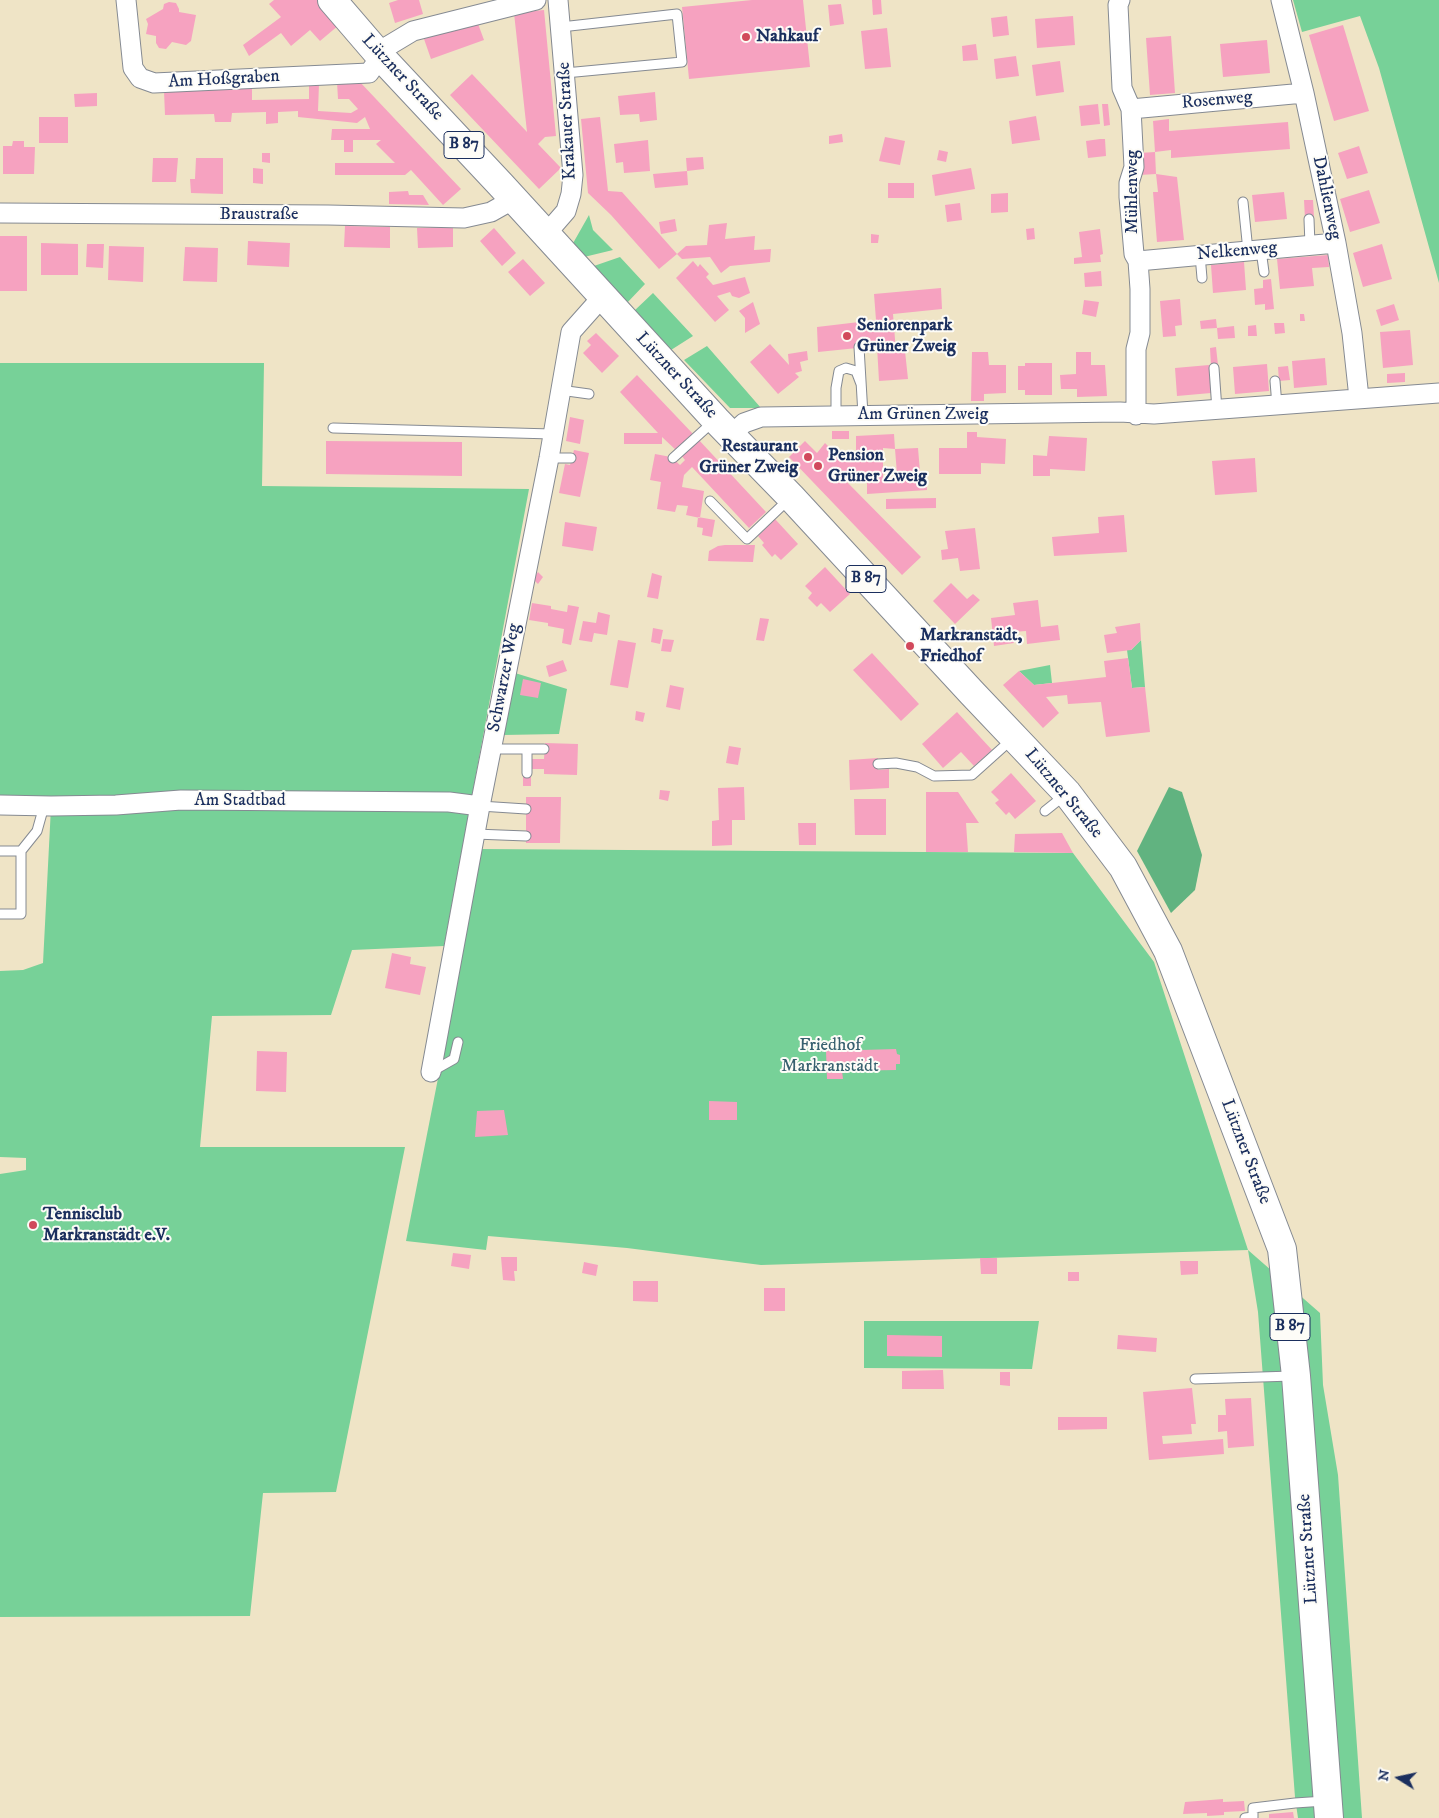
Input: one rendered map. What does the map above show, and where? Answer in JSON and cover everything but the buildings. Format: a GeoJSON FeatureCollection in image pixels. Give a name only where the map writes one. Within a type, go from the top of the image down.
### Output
{"type":"FeatureCollection","features":[{"type":"Feature","properties":{"kind":"main road","name":"Lützner Straße"},"geometry":{"type":"LineString","coordinates":[[332,0],[382,57],[724,427],[1067,793],[1123,867],[1168,951],[1282,1249],[1296,1376],[1328,1809]]}},
{"type":"Feature","properties":{"kind":"street","name":"Am Hoßgraben"},"geometry":{"type":"LineString","coordinates":[[126,0],[133,68],[140,78],[154,83],[369,73],[388,46],[413,31],[536,0]]}},
{"type":"Feature","properties":{"kind":"street","name":"Krakauer Straße"},"geometry":{"type":"LineString","coordinates":[[546,234],[566,211],[571,194],[573,175],[562,27],[558,0]]}},
{"type":"Feature","properties":{"kind":"street","name":"Mühlenweg"},"geometry":{"type":"LineString","coordinates":[[1120,0],[1118,5],[1122,88],[1131,109],[1134,167],[1129,183],[1129,197],[1134,254],[1138,261],[1140,333],[1136,349],[1128,413]]}},
{"type":"Feature","properties":{"kind":"street","name":"Dahlienweg"},"geometry":{"type":"LineString","coordinates":[[1281,0],[1304,93],[1336,243],[1352,333],[1359,398]]}},
{"type":"Feature","properties":{"kind":"street","name":"Rosenweg"},"geometry":{"type":"LineString","coordinates":[[1131,109],[1304,93]]}},
{"type":"Feature","properties":{"kind":"street","name":"Braustraße"},"geometry":{"type":"LineString","coordinates":[[0,213],[464,218],[491,212],[514,199]]}},
{"type":"Feature","properties":{"kind":"street","name":"Nelkenweg"},"geometry":{"type":"LineString","coordinates":[[1138,261],[1336,243]]}},
{"type":"Feature","properties":{"kind":"street","name":"Schwarzer Weg"},"geometry":{"type":"LineString","coordinates":[[431,1072],[480,806],[549,458],[571,332],[603,296]]}},
{"type":"Feature","properties":{"kind":"street"},"geometry":{"type":"LineString","coordinates":[[1128,413],[1217,410],[1439,393]]}},
{"type":"Feature","properties":{"kind":"street","name":"Am Grünen Zweig"},"geometry":{"type":"LineString","coordinates":[[724,427],[762,417],[1128,413]]}},
{"type":"Feature","properties":{"kind":"street","name":"Am Stadtbad"},"geometry":{"type":"LineString","coordinates":[[0,805],[116,805],[181,800],[449,802],[480,806]]}},
{"type":"Feature","properties":{"kind":"lane"},"geometry":{"type":"LineString","coordinates":[[562,27],[677,14],[682,62],[565,73]]}},
{"type":"Feature","properties":{"kind":"lane"},"geometry":{"type":"LineString","coordinates":[[1243,202],[1255,250],[1264,272]]}},
{"type":"Feature","properties":{"kind":"lane"},"geometry":{"type":"LineString","coordinates":[[1309,218],[1310,245]]}},
{"type":"Feature","properties":{"kind":"lane"},"geometry":{"type":"LineString","coordinates":[[1200,255],[1202,278]]}},
{"type":"Feature","properties":{"kind":"lane"},"geometry":{"type":"LineString","coordinates":[[859,348],[863,415]]}},
{"type":"Feature","properties":{"kind":"lane"},"geometry":{"type":"LineString","coordinates":[[836,415],[836,388],[839,371],[846,368],[856,370],[861,384]]}},
{"type":"Feature","properties":{"kind":"lane"},"geometry":{"type":"LineString","coordinates":[[1214,368],[1217,410]]}},
{"type":"Feature","properties":{"kind":"lane"},"geometry":{"type":"LineString","coordinates":[[1276,381],[1277,406]]}},
{"type":"Feature","properties":{"kind":"lane"},"geometry":{"type":"LineString","coordinates":[[560,390],[589,394]]}},
{"type":"Feature","properties":{"kind":"lane"},"geometry":{"type":"LineString","coordinates":[[673,458],[724,427]]}},
{"type":"Feature","properties":{"kind":"lane"},"geometry":{"type":"LineString","coordinates":[[333,428],[552,434]]}},
{"type":"Feature","properties":{"kind":"lane"},"geometry":{"type":"LineString","coordinates":[[549,458],[571,458]]}},
{"type":"Feature","properties":{"kind":"lane"},"geometry":{"type":"LineString","coordinates":[[710,501],[747,539],[791,497]]}},
{"type":"Feature","properties":{"kind":"lane"},"geometry":{"type":"LineString","coordinates":[[878,764],[896,763],[917,767],[934,776],[972,775],[1014,737]]}},
{"type":"Feature","properties":{"kind":"lane"},"geometry":{"type":"LineString","coordinates":[[491,749],[544,749]]}},
{"type":"Feature","properties":{"kind":"lane"},"geometry":{"type":"LineString","coordinates":[[527,749],[527,773]]}},
{"type":"Feature","properties":{"kind":"lane"},"geometry":{"type":"LineString","coordinates":[[1045,811],[1067,793]]}},
{"type":"Feature","properties":{"kind":"lane"},"geometry":{"type":"LineString","coordinates":[[0,914],[21,914],[21,851],[37,832],[44,806]]}},
{"type":"Feature","properties":{"kind":"lane"},"geometry":{"type":"LineString","coordinates":[[480,806],[526,808]]}},
{"type":"Feature","properties":{"kind":"lane"},"geometry":{"type":"LineString","coordinates":[[475,834],[526,836]]}},
{"type":"Feature","properties":{"kind":"lane"},"geometry":{"type":"LineString","coordinates":[[0,851],[21,851]]}},
{"type":"Feature","properties":{"kind":"lane"},"geometry":{"type":"LineString","coordinates":[[431,1072],[454,1060],[458,1042]]}},
{"type":"Feature","properties":{"kind":"lane"},"geometry":{"type":"LineString","coordinates":[[1195,1379],[1296,1376]]}},
{"type":"Feature","properties":{"kind":"lane"},"geometry":{"type":"LineString","coordinates":[[1245,1818],[1253,1817],[1253,1808],[1295,1803],[1328,1809]]}},
{"type":"Feature","properties":{"kind":"green space"},"geometry":{"type":"Polygon","coordinates":[[[1293,0],[1439,0],[1439,283],[1379,68],[1360,16],[1302,32],[1293,0]]]}},
{"type":"Feature","properties":{"kind":"green space"},"geometry":{"type":"Polygon","coordinates":[[[589,215],[593,230],[613,250],[584,257],[572,245],[589,215]]]}},
{"type":"Feature","properties":{"kind":"green space"},"geometry":{"type":"Polygon","coordinates":[[[620,257],[645,284],[626,304],[591,267],[620,257]]]}},
{"type":"Feature","properties":{"kind":"green space"},"geometry":{"type":"Polygon","coordinates":[[[653,293],[693,336],[671,350],[634,311],[653,293]]]}},
{"type":"Feature","properties":{"kind":"green space"},"geometry":{"type":"Polygon","coordinates":[[[707,346],[761,408],[730,408],[684,360],[707,346]]]}},
{"type":"Feature","properties":{"kind":"green space"},"geometry":{"type":"Polygon","coordinates":[[[0,363],[264,363],[262,486],[529,489],[444,946],[352,950],[331,1015],[212,1016],[200,1147],[405,1147],[336,1492],[263,1493],[250,1616],[0,1617],[0,1174],[26,1170],[26,1158],[0,1157],[0,971],[23,970],[43,963],[51,807],[0,805],[0,363]]]}},
{"type":"Feature","properties":{"kind":"green space"},"geometry":{"type":"Polygon","coordinates":[[[1141,640],[1145,687],[1132,688],[1127,650],[1131,650],[1141,640]]]}},
{"type":"Feature","properties":{"kind":"green space"},"geometry":{"type":"Polygon","coordinates":[[[1050,665],[1052,683],[1034,685],[1019,671],[1050,665]]]}},
{"type":"Feature","properties":{"kind":"green space"},"geometry":{"type":"Polygon","coordinates":[[[515,673],[567,689],[559,734],[503,735],[515,673]]]}},
{"type":"Feature","properties":{"kind":"green space"},"geometry":{"type":"Polygon","coordinates":[[[1169,787],[1182,792],[1202,855],[1195,890],[1171,913],[1137,851],[1169,787]]]}},
{"type":"Feature","properties":{"kind":"green space","name":"Friedhof Markranstädt"},"geometry":{"type":"Polygon","coordinates":[[[480,849],[1073,853],[1154,962],[1248,1250],[761,1265],[627,1248],[488,1236],[486,1250],[406,1241],[480,849]]]}},
{"type":"Feature","properties":{"kind":"green space"},"geometry":{"type":"Polygon","coordinates":[[[1248,1250],[1320,1313],[1323,1385],[1338,1475],[1362,1818],[1298,1818],[1258,1312],[1248,1250]]]}},
{"type":"Feature","properties":{"kind":"green space"},"geometry":{"type":"Polygon","coordinates":[[[864,1321],[1039,1321],[1032,1369],[864,1368],[864,1321]]]}},
{"type":"Feature","properties":{"kind":"place","name":"Nahkauf"},"geometry":{"type":"Point","coordinates":[746,37]}},
{"type":"Feature","properties":{"kind":"place","name":"Seniorenpark Grüner Zweig"},"geometry":{"type":"Point","coordinates":[847,336]}},
{"type":"Feature","properties":{"kind":"place","name":"Restaurant Grüner Zweig"},"geometry":{"type":"Point","coordinates":[808,457]}},
{"type":"Feature","properties":{"kind":"place","name":"Pension Grüner Zweig"},"geometry":{"type":"Point","coordinates":[818,466]}},
{"type":"Feature","properties":{"kind":"place","name":"Markranstädt, Friedhof"},"geometry":{"type":"Point","coordinates":[910,646]}},
{"type":"Feature","properties":{"kind":"place","name":"Tennisclub Markranstädt e.V."},"geometry":{"type":"Point","coordinates":[33,1225]}}]}
